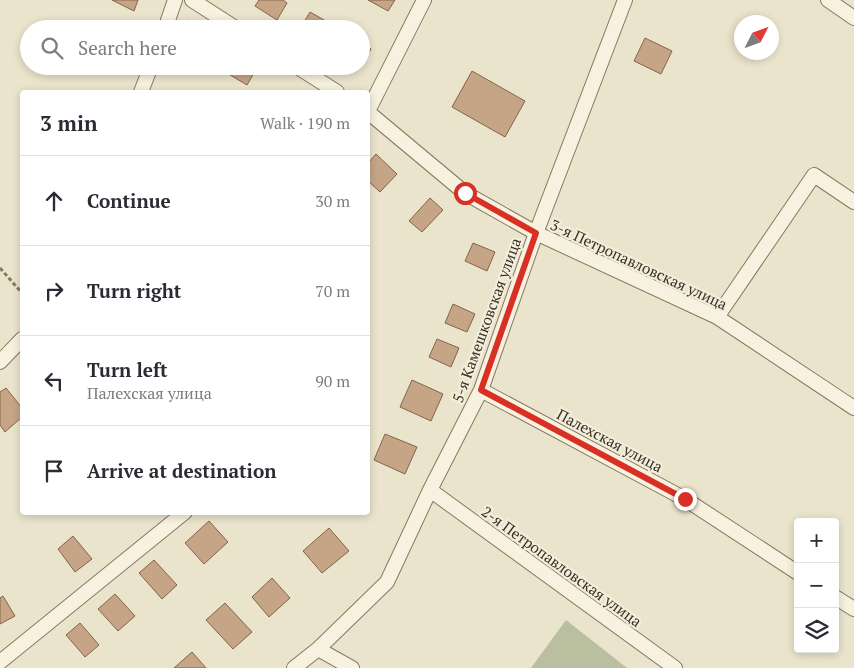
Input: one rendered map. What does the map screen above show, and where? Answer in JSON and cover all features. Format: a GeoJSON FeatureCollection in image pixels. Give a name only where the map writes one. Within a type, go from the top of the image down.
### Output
{"type":"FeatureCollection","features":[{"type":"Feature","properties":{"kind":"street"},"geometry":{"type":"LineString","coordinates":[[168,20],[176,0]]}},
{"type":"Feature","properties":{"kind":"street"},"geometry":{"type":"LineString","coordinates":[[192,0],[223,20]]}},
{"type":"Feature","properties":{"kind":"street"},"geometry":{"type":"LineString","coordinates":[[370,107],[424,0]]}},
{"type":"Feature","properties":{"kind":"street","name":"5-я Камешковская улица"},"geometry":{"type":"LineString","coordinates":[[294,668],[318,649],[387,582],[430,490],[481,390],[536,233],[625,0]]}},
{"type":"Feature","properties":{"kind":"street"},"geometry":{"type":"LineString","coordinates":[[828,0],[854,18]]}},
{"type":"Feature","properties":{"kind":"street"},"geometry":{"type":"LineString","coordinates":[[142,90],[148,75]]}},
{"type":"Feature","properties":{"kind":"street"},"geometry":{"type":"LineString","coordinates":[[311,75],[335,90]]}},
{"type":"Feature","properties":{"kind":"street","name":"3-я Петропавловская улица"},"geometry":{"type":"LineString","coordinates":[[370,113],[465,193],[536,233],[717,318],[854,408]]}},
{"type":"Feature","properties":{"kind":"street"},"geometry":{"type":"LineString","coordinates":[[717,318],[814,174],[854,202]]}},
{"type":"Feature","properties":{"kind":"street"},"geometry":{"type":"LineString","coordinates":[[0,362],[20,341]]}},
{"type":"Feature","properties":{"kind":"street","name":"Палехская улица"},"geometry":{"type":"LineString","coordinates":[[481,390],[685,499],[794,569]]}},
{"type":"Feature","properties":{"kind":"street","name":"2-я Петропавловская улица"},"geometry":{"type":"LineString","coordinates":[[430,490],[675,668]]}},
{"type":"Feature","properties":{"kind":"street"},"geometry":{"type":"LineString","coordinates":[[0,662],[181,515]]}},
{"type":"Feature","properties":{"kind":"street"},"geometry":{"type":"LineString","coordinates":[[839,600],[854,610]]}},
{"type":"Feature","properties":{"kind":"street"},"geometry":{"type":"LineString","coordinates":[[318,649],[352,668]]}},
{"type":"Feature","properties":{"kind":"path"},"geometry":{"type":"LineString","coordinates":[[0,268],[20,291]]}},
{"type":"Feature","properties":{"kind":"green space"},"geometry":{"type":"Polygon","coordinates":[[[566,620],[627,668],[531,668],[566,620]]]}},
{"type":"Feature","properties":{"kind":"building"},"geometry":{"type":"Polygon","coordinates":[[[112,0],[138,0],[134,11],[112,0]]]}},
{"type":"Feature","properties":{"kind":"building"},"geometry":{"type":"Polygon","coordinates":[[[259,0],[283,0],[287,3],[277,20],[255,6],[259,0]]]}},
{"type":"Feature","properties":{"kind":"building"},"geometry":{"type":"Polygon","coordinates":[[[368,0],[395,0],[388,11],[368,0]]]}},
{"type":"Feature","properties":{"kind":"building"},"geometry":{"type":"Polygon","coordinates":[[[310,12],[324,20],[305,20],[310,12]]]}},
{"type":"Feature","properties":{"kind":"building"},"geometry":{"type":"Polygon","coordinates":[[[645,38],[672,51],[661,74],[634,61],[645,38]]]}},
{"type":"Feature","properties":{"kind":"building"},"geometry":{"type":"Polygon","coordinates":[[[472,71],[525,101],[505,137],[452,107],[472,71]]]}},
{"type":"Feature","properties":{"kind":"building"},"geometry":{"type":"Polygon","coordinates":[[[230,75],[253,75],[247,85],[230,75]]]}},
{"type":"Feature","properties":{"kind":"building"},"geometry":{"type":"Polygon","coordinates":[[[376,154],[397,174],[380,192],[370,183],[370,161],[376,154]]]}},
{"type":"Feature","properties":{"kind":"building"},"geometry":{"type":"Polygon","coordinates":[[[430,198],[443,210],[422,232],[409,221],[430,198]]]}},
{"type":"Feature","properties":{"kind":"building"},"geometry":{"type":"Polygon","coordinates":[[[473,243],[495,252],[487,271],[465,261],[473,243]]]}},
{"type":"Feature","properties":{"kind":"building"},"geometry":{"type":"Polygon","coordinates":[[[453,304],[475,314],[467,332],[445,323],[453,304]]]}},
{"type":"Feature","properties":{"kind":"building"},"geometry":{"type":"Polygon","coordinates":[[[437,339],[459,348],[451,367],[429,357],[437,339]]]}},
{"type":"Feature","properties":{"kind":"building"},"geometry":{"type":"Polygon","coordinates":[[[412,380],[443,394],[431,421],[400,407],[412,380]]]}},
{"type":"Feature","properties":{"kind":"building"},"geometry":{"type":"Polygon","coordinates":[[[6,388],[20,406],[20,419],[5,432],[0,425],[0,392],[6,388]]]}},
{"type":"Feature","properties":{"kind":"building"},"geometry":{"type":"Polygon","coordinates":[[[385,434],[417,447],[405,474],[374,460],[385,434]]]}},
{"type":"Feature","properties":{"kind":"building"},"geometry":{"type":"Polygon","coordinates":[[[209,521],[228,542],[204,564],[185,543],[209,521]]]}},
{"type":"Feature","properties":{"kind":"building"},"geometry":{"type":"Polygon","coordinates":[[[329,528],[349,551],[322,573],[303,551],[329,528]]]}},
{"type":"Feature","properties":{"kind":"building"},"geometry":{"type":"Polygon","coordinates":[[[73,536],[92,559],[75,572],[58,549],[73,536]]]}},
{"type":"Feature","properties":{"kind":"building"},"geometry":{"type":"Polygon","coordinates":[[[154,560],[177,585],[162,599],[139,573],[154,560]]]}},
{"type":"Feature","properties":{"kind":"building"},"geometry":{"type":"Polygon","coordinates":[[[272,578],[290,598],[269,617],[252,597],[272,578]]]}},
{"type":"Feature","properties":{"kind":"building"},"geometry":{"type":"Polygon","coordinates":[[[115,594],[135,616],[118,631],[98,609],[115,594]]]}},
{"type":"Feature","properties":{"kind":"building"},"geometry":{"type":"Polygon","coordinates":[[[3,596],[15,616],[0,624],[0,598],[3,596]]]}},
{"type":"Feature","properties":{"kind":"building"},"geometry":{"type":"Polygon","coordinates":[[[225,603],[252,632],[233,649],[206,620],[225,603]]]}},
{"type":"Feature","properties":{"kind":"building"},"geometry":{"type":"Polygon","coordinates":[[[80,623],[99,645],[85,657],[66,635],[80,623]]]}},
{"type":"Feature","properties":{"kind":"building"},"geometry":{"type":"Polygon","coordinates":[[[192,652],[206,668],[174,668],[192,652]]]}},
{"type":"Feature","properties":{"kind":"route"},"geometry":{"type":"LineString","coordinates":[[465,193],[536,233],[481,390],[685,499]]}}]}
